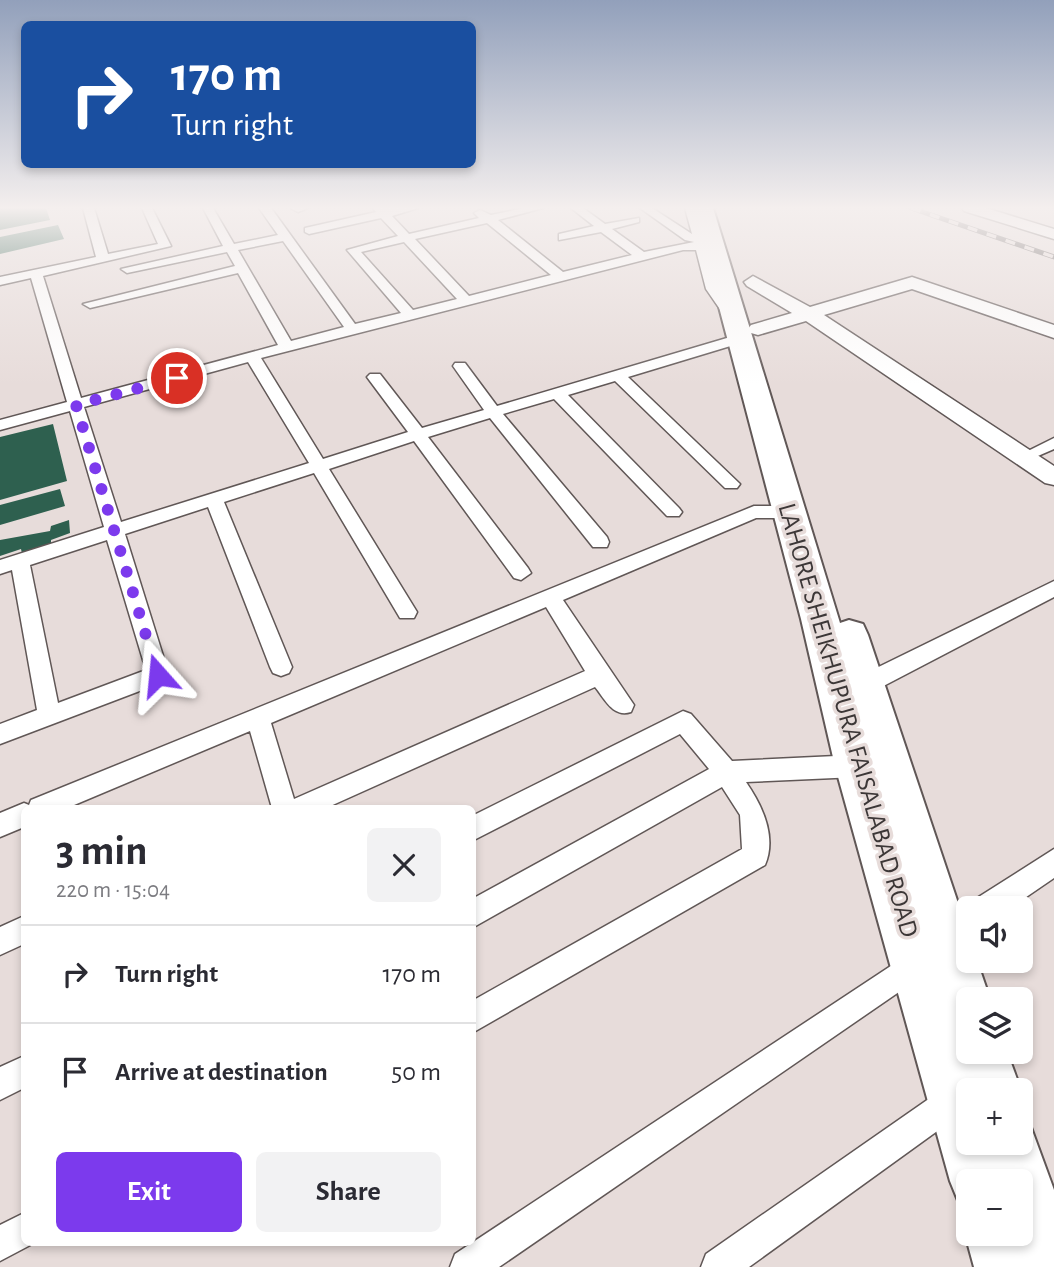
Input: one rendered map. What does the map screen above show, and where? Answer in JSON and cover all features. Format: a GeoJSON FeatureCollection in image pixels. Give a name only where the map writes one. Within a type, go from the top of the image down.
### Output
{"type":"FeatureCollection","features":[{"type":"Feature","properties":{"kind":"highway"},"geometry":{"type":"LineString","coordinates":[[727,267],[745,311]]}},
{"type":"Feature","properties":{"kind":"highway"},"geometry":{"type":"LineString","coordinates":[[734,267],[745,311]]}},
{"type":"Feature","properties":{"kind":"highway","name":"LAHORE SHEIKHUPURA FAISALABAD ROAD"},"geometry":{"type":"LineString","coordinates":[[745,311],[790,512],[856,766],[943,940],[968,1078]]}},
{"type":"Feature","properties":{"kind":"highway","name":"LAHORE SHEIKHUPURA FAISALABAD ROAD"},"geometry":{"type":"LineString","coordinates":[[745,311],[959,987]]}},
{"type":"Feature","properties":{"kind":"highway"},"geometry":{"type":"LineString","coordinates":[[1012,1155],[1048,1267]]}},
{"type":"Feature","properties":{"kind":"highway"},"geometry":{"type":"LineString","coordinates":[[1001,1246],[1007,1267]]}},
{"type":"Feature","properties":{"kind":"street"},"geometry":{"type":"LineString","coordinates":[[0,281],[67,267]]}},
{"type":"Feature","properties":{"kind":"street"},"geometry":{"type":"LineString","coordinates":[[111,272],[135,267]]}},
{"type":"Feature","properties":{"kind":"street"},"geometry":{"type":"LineString","coordinates":[[306,267],[352,330]]}},
{"type":"Feature","properties":{"kind":"street"},"geometry":{"type":"LineString","coordinates":[[368,267],[410,315]]}},
{"type":"Feature","properties":{"kind":"street"},"geometry":{"type":"LineString","coordinates":[[435,267],[467,300]]}},
{"type":"Feature","properties":{"kind":"street"},"geometry":{"type":"LineString","coordinates":[[549,267],[562,278]]}},
{"type":"Feature","properties":{"kind":"street"},"geometry":{"type":"LineString","coordinates":[[0,425],[352,330],[604,267]]}},
{"type":"Feature","properties":{"kind":"street"},"geometry":{"type":"LineString","coordinates":[[708,267],[713,289],[745,311],[810,315],[1054,477]]}},
{"type":"Feature","properties":{"kind":"street"},"geometry":{"type":"LineString","coordinates":[[90,304],[242,268],[288,347]]}},
{"type":"Feature","properties":{"kind":"street"},"geometry":{"type":"LineString","coordinates":[[0,734],[158,675],[36,274]]}},
{"type":"Feature","properties":{"kind":"street"},"geometry":{"type":"LineString","coordinates":[[48,716],[10,564],[417,435],[618,375],[745,311],[810,315],[912,283],[1054,332]]}},
{"type":"Feature","properties":{"kind":"street"},"geometry":{"type":"LineString","coordinates":[[253,357],[407,612]]}},
{"type":"Feature","properties":{"kind":"street"},"geometry":{"type":"LineString","coordinates":[[460,366],[493,412],[600,542]]}},
{"type":"Feature","properties":{"kind":"street"},"geometry":{"type":"LineString","coordinates":[[618,375],[731,484]]}},
{"type":"Feature","properties":{"kind":"street"},"geometry":{"type":"LineString","coordinates":[[375,377],[521,573]]}},
{"type":"Feature","properties":{"kind":"street"},"geometry":{"type":"LineString","coordinates":[[557,393],[673,512]]}},
{"type":"Feature","properties":{"kind":"street"},"geometry":{"type":"LineString","coordinates":[[1024,457],[1054,443]]}},
{"type":"Feature","properties":{"kind":"street"},"geometry":{"type":"LineString","coordinates":[[214,499],[281,667]]}},
{"type":"Feature","properties":{"kind":"street"},"geometry":{"type":"LineString","coordinates":[[47,805],[754,512],[790,512]]}},
{"type":"Feature","properties":{"kind":"street"},"geometry":{"type":"LineString","coordinates":[[864,685],[1054,589]]}},
{"type":"Feature","properties":{"kind":"street"},"geometry":{"type":"LineString","coordinates":[[550,596],[599,676],[623,705]]}},
{"type":"Feature","properties":{"kind":"street"},"geometry":{"type":"LineString","coordinates":[[306,805],[599,676]]}},
{"type":"Feature","properties":{"kind":"street"},"geometry":{"type":"LineString","coordinates":[[258,718],[283,805]]}},
{"type":"Feature","properties":{"kind":"street"},"geometry":{"type":"LineString","coordinates":[[476,827],[683,721],[726,772],[752,812],[756,856],[476,1016]]}},
{"type":"Feature","properties":{"kind":"street"},"geometry":{"type":"LineString","coordinates":[[476,912],[726,772],[856,766]]}},
{"type":"Feature","properties":{"kind":"street"},"geometry":{"type":"LineString","coordinates":[[0,825],[21,816]]}},
{"type":"Feature","properties":{"kind":"street"},"geometry":{"type":"LineString","coordinates":[[1004,896],[1054,862]]}},
{"type":"Feature","properties":{"kind":"street"},"geometry":{"type":"LineString","coordinates":[[0,941],[21,931]]}},
{"type":"Feature","properties":{"kind":"street"},"geometry":{"type":"LineString","coordinates":[[468,1267],[943,940]]}},
{"type":"Feature","properties":{"kind":"street"},"geometry":{"type":"LineString","coordinates":[[0,1084],[21,1074]]}},
{"type":"Feature","properties":{"kind":"street"},"geometry":{"type":"LineString","coordinates":[[719,1267],[956,1115]]}},
{"type":"Feature","properties":{"kind":"street"},"geometry":{"type":"LineString","coordinates":[[0,1244],[21,1232]]}},
{"type":"Feature","properties":{"kind":"building"},"geometry":{"type":"Polygon","coordinates":[[[53,424],[67,481],[0,500],[0,437],[53,424]]]}},
{"type":"Feature","properties":{"kind":"building"},"geometry":{"type":"Polygon","coordinates":[[[60,489],[65,506],[0,525],[0,505],[60,489]]]}},
{"type":"Feature","properties":{"kind":"building"},"geometry":{"type":"Polygon","coordinates":[[[69,520],[70,533],[51,540],[51,548],[23,558],[21,549],[0,556],[0,540],[50,531],[51,526],[69,520]]]}},
{"type":"Feature","properties":{"kind":"route"},"geometry":{"type":"LineString","coordinates":[[158,675],[76,405],[177,378]]}}]}
